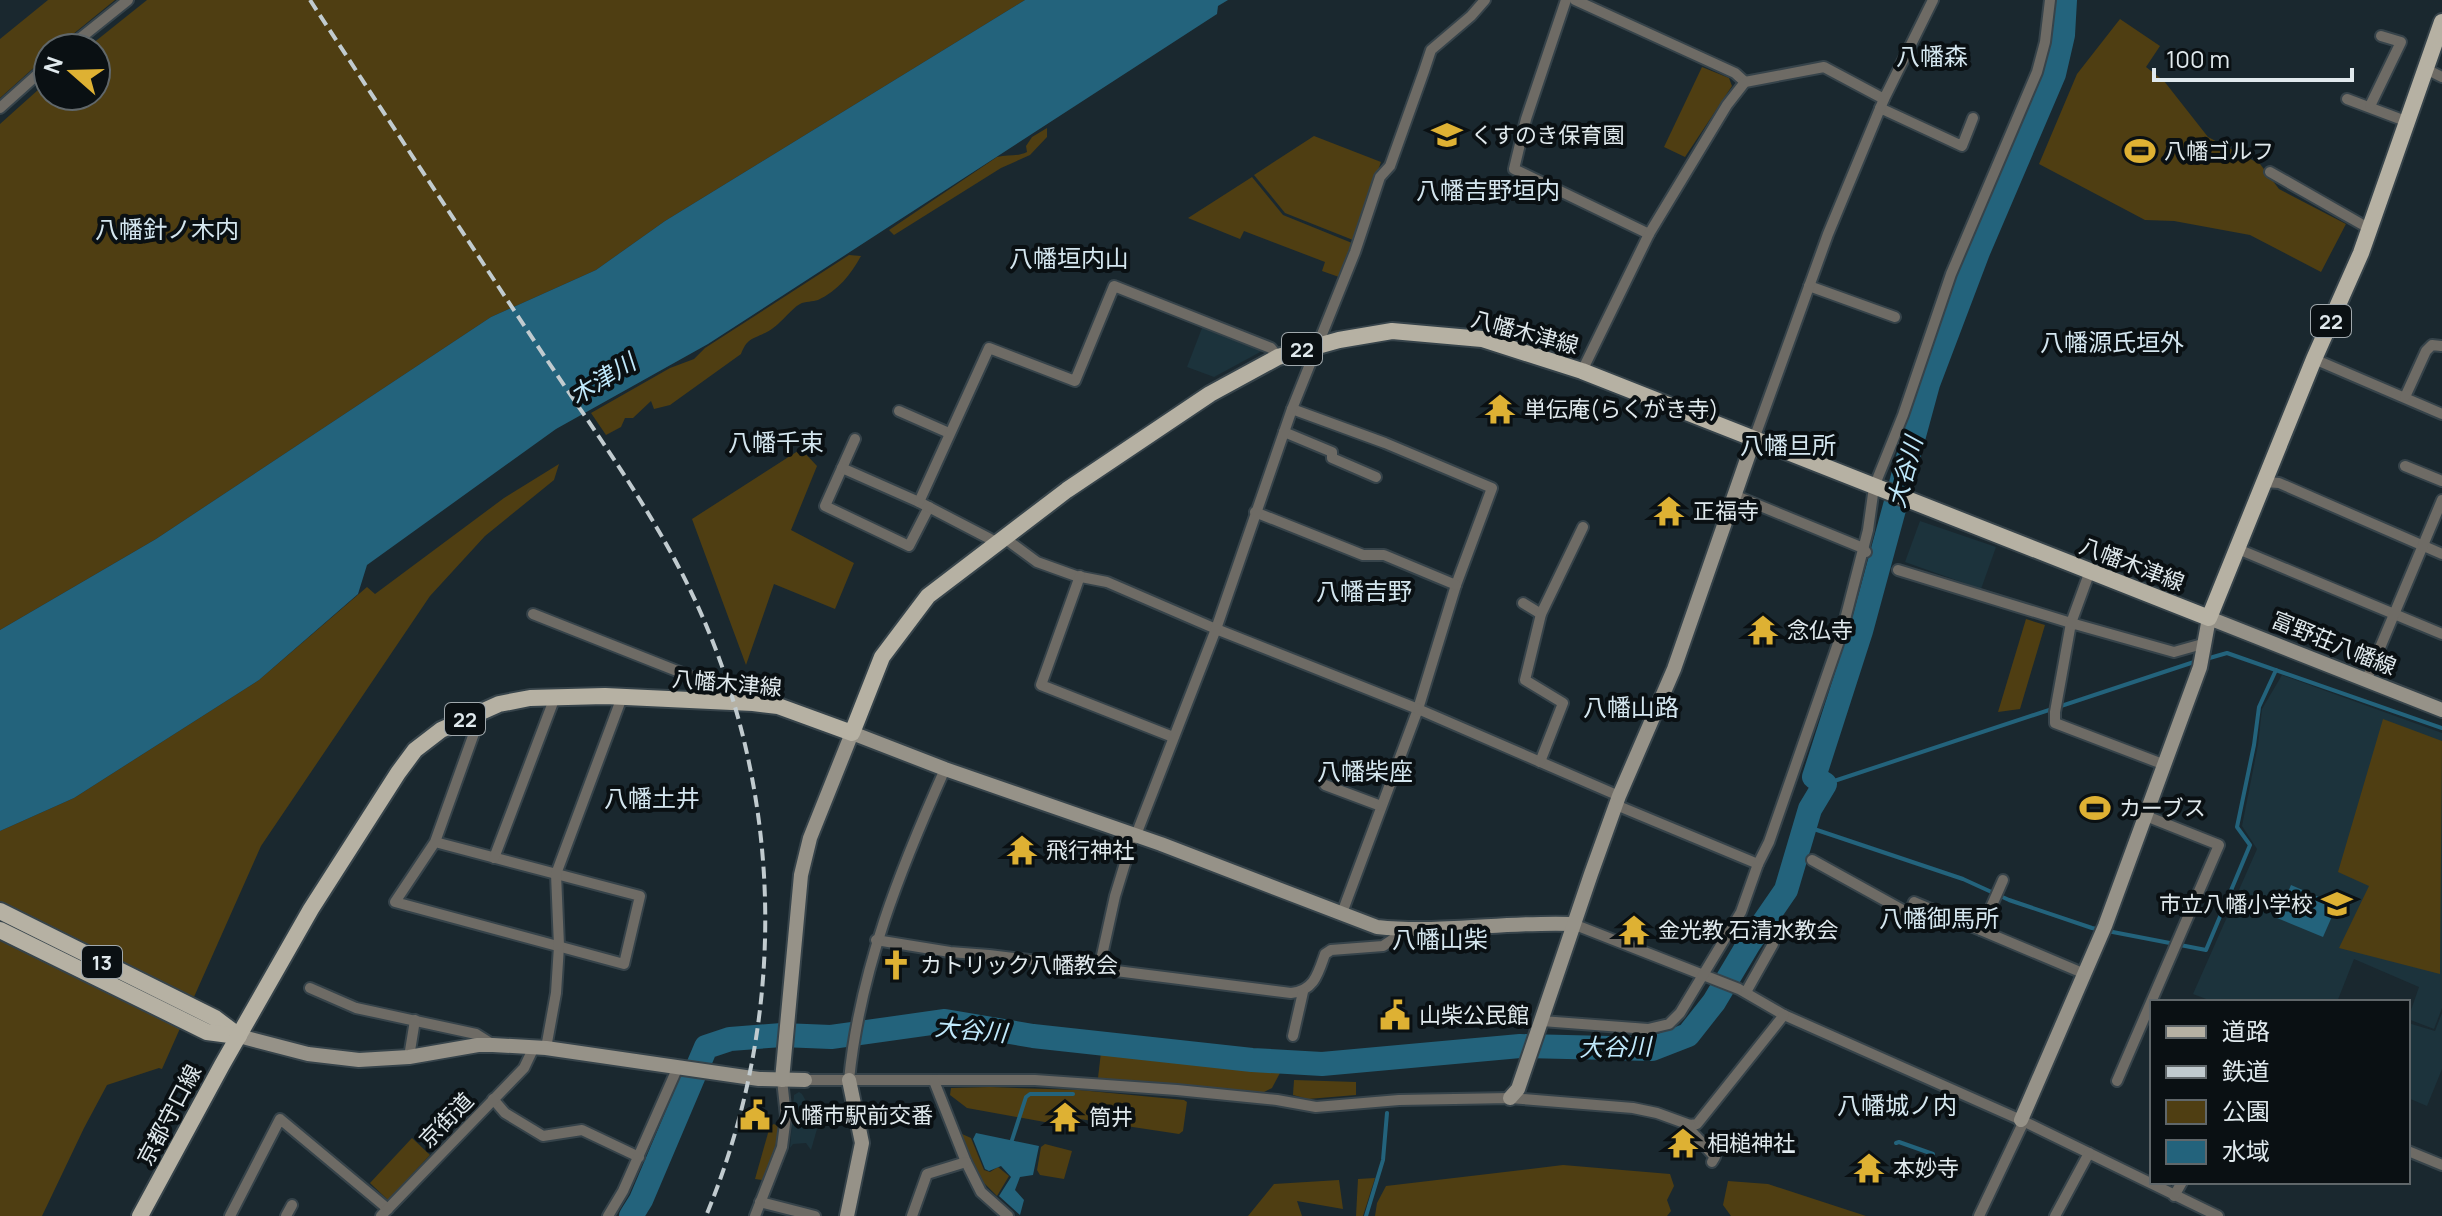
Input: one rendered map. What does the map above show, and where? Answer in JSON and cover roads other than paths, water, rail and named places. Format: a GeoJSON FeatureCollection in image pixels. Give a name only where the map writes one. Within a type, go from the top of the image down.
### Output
{"type":"FeatureCollection","features":[{"type":"Feature","properties":{"kind":"main road","name":"22"},"geometry":{"type":"LineString","coordinates":[[2209,618],[2370,229],[2442,22]]}},
{"type":"Feature","properties":{"kind":"main road","name":"八幡木津線"},"geometry":{"type":"LineString","coordinates":[[239,1036],[311,909],[415,750],[441,730],[499,704],[530,698],[622,697],[778,706],[852,733],[882,657],[928,596],[1067,490],[1210,394],[1278,357],[1316,346],[1392,331],[1482,339],[1582,371],[2209,618]]}},
{"type":"Feature","properties":{"kind":"main road","name":"13"},"geometry":{"type":"LineString","coordinates":[[0,911],[199,1019],[207,1032],[239,1036]]}},
{"type":"Feature","properties":{"kind":"main road","name":"13"},"geometry":{"type":"LineString","coordinates":[[0,930],[199,1019]]}},
{"type":"Feature","properties":{"kind":"main road","name":"京都守口線"},"geometry":{"type":"LineString","coordinates":[[140,1216],[239,1036]]}},
{"type":"Feature","properties":{"kind":"street"},"geometry":{"type":"LineString","coordinates":[[88,32],[128,0]]}},
{"type":"Feature","properties":{"kind":"street"},"geometry":{"type":"LineString","coordinates":[[1099,969],[1115,896],[1135,834],[1216,629],[1292,409],[1355,252],[1380,177],[1390,166],[1427,56],[1485,0]]}},
{"type":"Feature","properties":{"kind":"street"},"geometry":{"type":"LineString","coordinates":[[1566,0],[1526,119],[1514,169],[1649,234]]}},
{"type":"Feature","properties":{"kind":"street"},"geometry":{"type":"LineString","coordinates":[[1575,0],[1735,73],[1745,82]]}},
{"type":"Feature","properties":{"kind":"street"},"geometry":{"type":"LineString","coordinates":[[1510,1098],[1518,1089],[1618,801],[1674,669],[1809,286],[1882,103],[1933,0]]}},
{"type":"Feature","properties":{"kind":"street"},"geometry":{"type":"LineString","coordinates":[[1541,1024],[1648,1029],[1669,1024],[1680,1013],[1704,976],[1741,912],[1769,842],[1841,635],[1865,551],[1877,488],[1951,274],[2037,72],[2045,42],[2050,0]]}},
{"type":"Feature","properties":{"kind":"street"},"geometry":{"type":"LineString","coordinates":[[2370,106],[2401,42],[2381,36]]}},
{"type":"Feature","properties":{"kind":"street"},"geometry":{"type":"LineString","coordinates":[[1582,371],[1649,234],[1727,105],[1745,82],[1824,67],[1882,103],[1962,146],[1973,118]]}},
{"type":"Feature","properties":{"kind":"street"},"geometry":{"type":"LineString","coordinates":[[2426,69],[2442,77]]}},
{"type":"Feature","properties":{"kind":"street"},"geometry":{"type":"LineString","coordinates":[[0,108],[32,79]]}},
{"type":"Feature","properties":{"kind":"street"},"geometry":{"type":"LineString","coordinates":[[2347,99],[2408,122]]}},
{"type":"Feature","properties":{"kind":"street"},"geometry":{"type":"LineString","coordinates":[[2270,172],[2370,229]]}},
{"type":"Feature","properties":{"kind":"street"},"geometry":{"type":"LineString","coordinates":[[855,439],[825,506],[909,546],[949,433],[989,348],[1075,381],[1114,286],[1271,348],[1278,357]]}},
{"type":"Feature","properties":{"kind":"street"},"geometry":{"type":"LineString","coordinates":[[1809,286],[1895,317]]}},
{"type":"Feature","properties":{"kind":"street"},"geometry":{"type":"LineString","coordinates":[[2405,397],[2426,351],[2432,345],[2442,345]]}},
{"type":"Feature","properties":{"kind":"street"},"geometry":{"type":"LineString","coordinates":[[2314,359],[2442,414]]}},
{"type":"Feature","properties":{"kind":"street"},"geometry":{"type":"LineString","coordinates":[[1292,409],[1385,443],[1492,488],[1456,585],[1418,709],[1342,913]]}},
{"type":"Feature","properties":{"kind":"street"},"geometry":{"type":"LineString","coordinates":[[899,411],[949,433]]}},
{"type":"Feature","properties":{"kind":"street"},"geometry":{"type":"LineString","coordinates":[[1284,432],[1332,452],[1332,458],[1376,477]]}},
{"type":"Feature","properties":{"kind":"street"},"geometry":{"type":"LineString","coordinates":[[2405,466],[2442,481]]}},
{"type":"Feature","properties":{"kind":"street"},"geometry":{"type":"LineString","coordinates":[[842,468],[999,539],[1037,562],[1107,582],[1418,709],[1758,864]]}},
{"type":"Feature","properties":{"kind":"street"},"geometry":{"type":"LineString","coordinates":[[2265,482],[2279,483],[2442,554]]}},
{"type":"Feature","properties":{"kind":"street"},"geometry":{"type":"LineString","coordinates":[[1736,496],[1865,551]]}},
{"type":"Feature","properties":{"kind":"street"},"geometry":{"type":"LineString","coordinates":[[2366,681],[2442,500]]}},
{"type":"Feature","properties":{"kind":"street"},"geometry":{"type":"LineString","coordinates":[[1255,512],[1363,555],[1384,555],[1456,585]]}},
{"type":"Feature","properties":{"kind":"street"},"geometry":{"type":"LineString","coordinates":[[1540,762],[1563,703],[1525,680],[1541,614],[1583,527]]}},
{"type":"Feature","properties":{"kind":"street"},"geometry":{"type":"LineString","coordinates":[[2238,549],[2442,634]]}},
{"type":"Feature","properties":{"kind":"street"},"geometry":{"type":"LineString","coordinates":[[1897,567],[2071,623],[2174,652],[2206,645]]}},
{"type":"Feature","properties":{"kind":"street"},"geometry":{"type":"LineString","coordinates":[[2090,571],[2071,623],[2055,723],[2165,765]]}},
{"type":"Feature","properties":{"kind":"street"},"geometry":{"type":"LineString","coordinates":[[1080,576],[1041,685],[1173,737]]}},
{"type":"Feature","properties":{"kind":"street"},"geometry":{"type":"LineString","coordinates":[[1523,603],[1541,614]]}},
{"type":"Feature","properties":{"kind":"street"},"geometry":{"type":"LineString","coordinates":[[533,614],[705,682],[708,701]]}},
{"type":"Feature","properties":{"kind":"street"},"geometry":{"type":"LineString","coordinates":[[1979,1216],[2104,930],[2200,667],[2209,618]]}},
{"type":"Feature","properties":{"kind":"street","name":"富野荘八幡線"},"geometry":{"type":"LineString","coordinates":[[2209,618],[2442,710]]}},
{"type":"Feature","properties":{"kind":"street"},"geometry":{"type":"LineString","coordinates":[[494,858],[555,697]]}},
{"type":"Feature","properties":{"kind":"street"},"geometry":{"type":"LineString","coordinates":[[540,1048],[556,993],[559,946],[556,874],[622,697]]}},
{"type":"Feature","properties":{"kind":"street"},"geometry":{"type":"LineString","coordinates":[[435,842],[640,896],[624,964],[395,902],[435,842],[482,711]]}},
{"type":"Feature","properties":{"kind":"street"},"geometry":{"type":"LineString","coordinates":[[755,1216],[782,1147],[786,1116],[782,1080],[801,875],[810,838],[852,733],[945,769],[1135,834],[1377,927],[1407,930],[1530,922],[1573,924],[1743,990],[1784,1015],[2023,1120],[2150,1184]]}},
{"type":"Feature","properties":{"kind":"street"},"geometry":{"type":"LineString","coordinates":[[847,1216],[862,1143],[849,1080],[859,1007],[876,940],[909,850],[945,769]]}},
{"type":"Feature","properties":{"kind":"street"},"geometry":{"type":"LineString","coordinates":[[1325,785],[1381,806]]}},
{"type":"Feature","properties":{"kind":"street"},"geometry":{"type":"LineString","coordinates":[[2146,816],[2219,845],[2151,1000]]}},
{"type":"Feature","properties":{"kind":"street"},"geometry":{"type":"LineString","coordinates":[[1812,860],[1906,912],[1911,910],[1914,902],[2085,974]]}},
{"type":"Feature","properties":{"kind":"street"},"geometry":{"type":"LineString","coordinates":[[1981,930],[1999,890]]}},
{"type":"Feature","properties":{"kind":"street"},"geometry":{"type":"LineString","coordinates":[[1293,1036],[1303,992],[1317,977],[1325,954],[1331,950],[1383,946],[1407,930]]}},
{"type":"Feature","properties":{"kind":"street"},"geometry":{"type":"LineString","coordinates":[[876,940],[950,952],[1303,992]]}},
{"type":"Feature","properties":{"kind":"street"},"geometry":{"type":"LineString","coordinates":[[1743,990],[1773,944]]}},
{"type":"Feature","properties":{"kind":"street"},"geometry":{"type":"LineString","coordinates":[[310,988],[356,1008],[476,1034],[493,1045]]}},
{"type":"Feature","properties":{"kind":"street"},"geometry":{"type":"LineString","coordinates":[[2117,1081],[2150,1003]]}},
{"type":"Feature","properties":{"kind":"street"},"geometry":{"type":"LineString","coordinates":[[239,1036],[286,1049],[359,1060],[409,1057],[493,1045],[540,1048],[710,1073],[782,1080],[1050,1081],[1191,1091],[1316,1107],[1399,1100],[1510,1098],[1633,1108],[1690,1125],[1697,1124],[1784,1015]]}},
{"type":"Feature","properties":{"kind":"street"},"geometry":{"type":"LineString","coordinates":[[409,1057],[415,1020]]}},
{"type":"Feature","properties":{"kind":"street","name":"京街道"},"geometry":{"type":"LineString","coordinates":[[383,1214],[540,1048]]}},
{"type":"Feature","properties":{"kind":"street"},"geometry":{"type":"LineString","coordinates":[[608,1216],[623,1191],[680,1069]]}},
{"type":"Feature","properties":{"kind":"street"},"geometry":{"type":"LineString","coordinates":[[934,1081],[981,1192],[1008,1216]]}},
{"type":"Feature","properties":{"kind":"street"},"geometry":{"type":"LineString","coordinates":[[493,1099],[505,1113],[543,1136],[582,1130],[639,1157]]}},
{"type":"Feature","properties":{"kind":"street"},"geometry":{"type":"LineString","coordinates":[[230,1216],[280,1119],[383,1214]]}},
{"type":"Feature","properties":{"kind":"street"},"geometry":{"type":"LineString","coordinates":[[1690,1125],[1692,1132],[1715,1157],[1712,1162]]}},
{"type":"Feature","properties":{"kind":"street"},"geometry":{"type":"LineString","coordinates":[[2410,1152],[2442,1165]]}},
{"type":"Feature","properties":{"kind":"street"},"geometry":{"type":"LineString","coordinates":[[2055,1216],[2089,1153]]}},
{"type":"Feature","properties":{"kind":"street"},"geometry":{"type":"LineString","coordinates":[[912,1216],[927,1174],[966,1162]]}},
{"type":"Feature","properties":{"kind":"street"},"geometry":{"type":"LineString","coordinates":[[2150,1184],[2218,1216]]}},
{"type":"Feature","properties":{"kind":"street"},"geometry":{"type":"LineString","coordinates":[[2174,1196],[2181,1184]]}},
{"type":"Feature","properties":{"kind":"street"},"geometry":{"type":"LineString","coordinates":[[760,1202],[815,1216]]}},
{"type":"Feature","properties":{"kind":"street"},"geometry":{"type":"LineString","coordinates":[[286,1216],[292,1205]]}},
{"type":"Feature","properties":{"kind":"water","name":"木津川"},"geometry":{"type":"Polygon","coordinates":[[[1025,0],[1228,0],[1218,6],[1217,14],[708,344],[556,429],[367,565],[358,594],[259,680],[74,798],[0,831],[0,630],[156,539],[491,317],[596,270],[665,221],[1025,0]]]}},
{"type":"Feature","properties":{"kind":"water"},"geometry":{"type":"Polygon","coordinates":[[[2291,885],[2337,905],[2323,937],[2277,918],[2291,885]]]}},
{"type":"Feature","properties":{"kind":"water"},"geometry":{"type":"Polygon","coordinates":[[[976,1133],[1039,1146],[1033,1175],[1020,1177],[1015,1190],[1024,1200],[1020,1215],[999,1196],[1011,1177],[1001,1166],[989,1171],[985,1169],[973,1139],[976,1133]]]}},
{"type":"Feature","properties":{"kind":"waterway","name":"大谷川"},"geometry":{"type":"LineString","coordinates":[[631,1216],[641,1200],[706,1047],[730,1039],[782,1035],[831,1037],[945,1021],[1033,1036],[1252,1060],[1322,1064],[1520,1046],[1652,1049],[1688,1035],[1714,1002],[1786,890],[1810,809],[1825,784],[1814,777],[1861,631],[1928,384],[1978,252],[2054,74],[2063,35],[2065,0]]}},
{"type":"Feature","properties":{"kind":"waterway"},"geometry":{"type":"LineString","coordinates":[[2206,659],[2227,653],[2442,728]]}},
{"type":"Feature","properties":{"kind":"waterway"},"geometry":{"type":"LineString","coordinates":[[1825,784],[2197,661]]}},
{"type":"Feature","properties":{"kind":"waterway"},"geometry":{"type":"LineString","coordinates":[[1805,826],[1963,879],[2009,900],[2092,928],[2206,950],[2250,845],[2237,827],[2259,707],[2276,670]]}},
{"type":"Feature","properties":{"kind":"waterway"},"geometry":{"type":"LineString","coordinates":[[1012,1140],[1026,1097],[1030,1094],[1073,1094]]}},
{"type":"Feature","properties":{"kind":"waterway"},"geometry":{"type":"LineString","coordinates":[[1366,1216],[1383,1160],[1387,1113]]}},
{"type":"Feature","properties":{"kind":"waterway"},"geometry":{"type":"LineString","coordinates":[[1896,1143],[1933,1154]]}},
{"type":"Feature","properties":{"kind":"railway"},"geometry":{"type":"LineString","coordinates":[[310,0],[644,506],[676,562],[712,639],[739,720],[756,802],[764,885],[764,969],[754,1053],[734,1135],[706,1216]]}},
{"type":"Feature","properties":{"kind":"place","name":"くすのき保育園"},"geometry":{"type":"Point","coordinates":[1447,135]}},
{"type":"Feature","properties":{"kind":"place","name":"八幡ゴルフ"},"geometry":{"type":"Point","coordinates":[2140,151]}},
{"type":"Feature","properties":{"kind":"place","name":"単伝庵(らくがき寺)"},"geometry":{"type":"Point","coordinates":[1500,409]}},
{"type":"Feature","properties":{"kind":"place","name":"正福寺"},"geometry":{"type":"Point","coordinates":[1669,511]}},
{"type":"Feature","properties":{"kind":"place","name":"念仏寺"},"geometry":{"type":"Point","coordinates":[1763,630]}},
{"type":"Feature","properties":{"kind":"place","name":"カーブス"},"geometry":{"type":"Point","coordinates":[2095,808]}},
{"type":"Feature","properties":{"kind":"place","name":"飛行神社"},"geometry":{"type":"Point","coordinates":[1022,850]}},
{"type":"Feature","properties":{"kind":"place","name":"市立八幡小学校"},"geometry":{"type":"Point","coordinates":[2337,904]}},
{"type":"Feature","properties":{"kind":"place","name":"金光教 石清水教会"},"geometry":{"type":"Point","coordinates":[1634,930]}},
{"type":"Feature","properties":{"kind":"place","name":"カトリック八幡教会"},"geometry":{"type":"Point","coordinates":[896,965]}},
{"type":"Feature","properties":{"kind":"place","name":"山柴公民館"},"geometry":{"type":"Point","coordinates":[1395,1015]}},
{"type":"Feature","properties":{"kind":"place","name":"八幡市駅前交番"},"geometry":{"type":"Point","coordinates":[755,1115]}},
{"type":"Feature","properties":{"kind":"place","name":"筒井"},"geometry":{"type":"Point","coordinates":[1065,1117]}},
{"type":"Feature","properties":{"kind":"place","name":"相槌神社"},"geometry":{"type":"Point","coordinates":[1683,1143]}},
{"type":"Feature","properties":{"kind":"place","name":"本妙寺"},"geometry":{"type":"Point","coordinates":[1869,1168]}},
{"type":"Feature","properties":{"kind":"district","name":"八幡森"},"geometry":{"type":"Point","coordinates":[1932,55]}},
{"type":"Feature","properties":{"kind":"district","name":"八幡吉野垣内"},"geometry":{"type":"Point","coordinates":[1488,189]}},
{"type":"Feature","properties":{"kind":"district","name":"八幡針ノ木内"},"geometry":{"type":"Point","coordinates":[167,228]}},
{"type":"Feature","properties":{"kind":"district","name":"八幡垣内山"},"geometry":{"type":"Point","coordinates":[1069,257]}},
{"type":"Feature","properties":{"kind":"district","name":"八幡源氏垣外"},"geometry":{"type":"Point","coordinates":[2112,341]}},
{"type":"Feature","properties":{"kind":"district","name":"八幡千束"},"geometry":{"type":"Point","coordinates":[776,441]}},
{"type":"Feature","properties":{"kind":"district","name":"八幡旦所"},"geometry":{"type":"Point","coordinates":[1788,444]}},
{"type":"Feature","properties":{"kind":"district","name":"八幡吉野"},"geometry":{"type":"Point","coordinates":[1364,590]}},
{"type":"Feature","properties":{"kind":"district","name":"八幡山路"},"geometry":{"type":"Point","coordinates":[1631,706]}},
{"type":"Feature","properties":{"kind":"district","name":"八幡柴座"},"geometry":{"type":"Point","coordinates":[1365,770]}},
{"type":"Feature","properties":{"kind":"district","name":"八幡土井"},"geometry":{"type":"Point","coordinates":[652,797]}},
{"type":"Feature","properties":{"kind":"district","name":"八幡御馬所"},"geometry":{"type":"Point","coordinates":[1939,917]}},
{"type":"Feature","properties":{"kind":"district","name":"八幡山柴"},"geometry":{"type":"Point","coordinates":[1440,938]}},
{"type":"Feature","properties":{"kind":"district","name":"八幡城ノ内"},"geometry":{"type":"Point","coordinates":[1897,1104]}}]}
